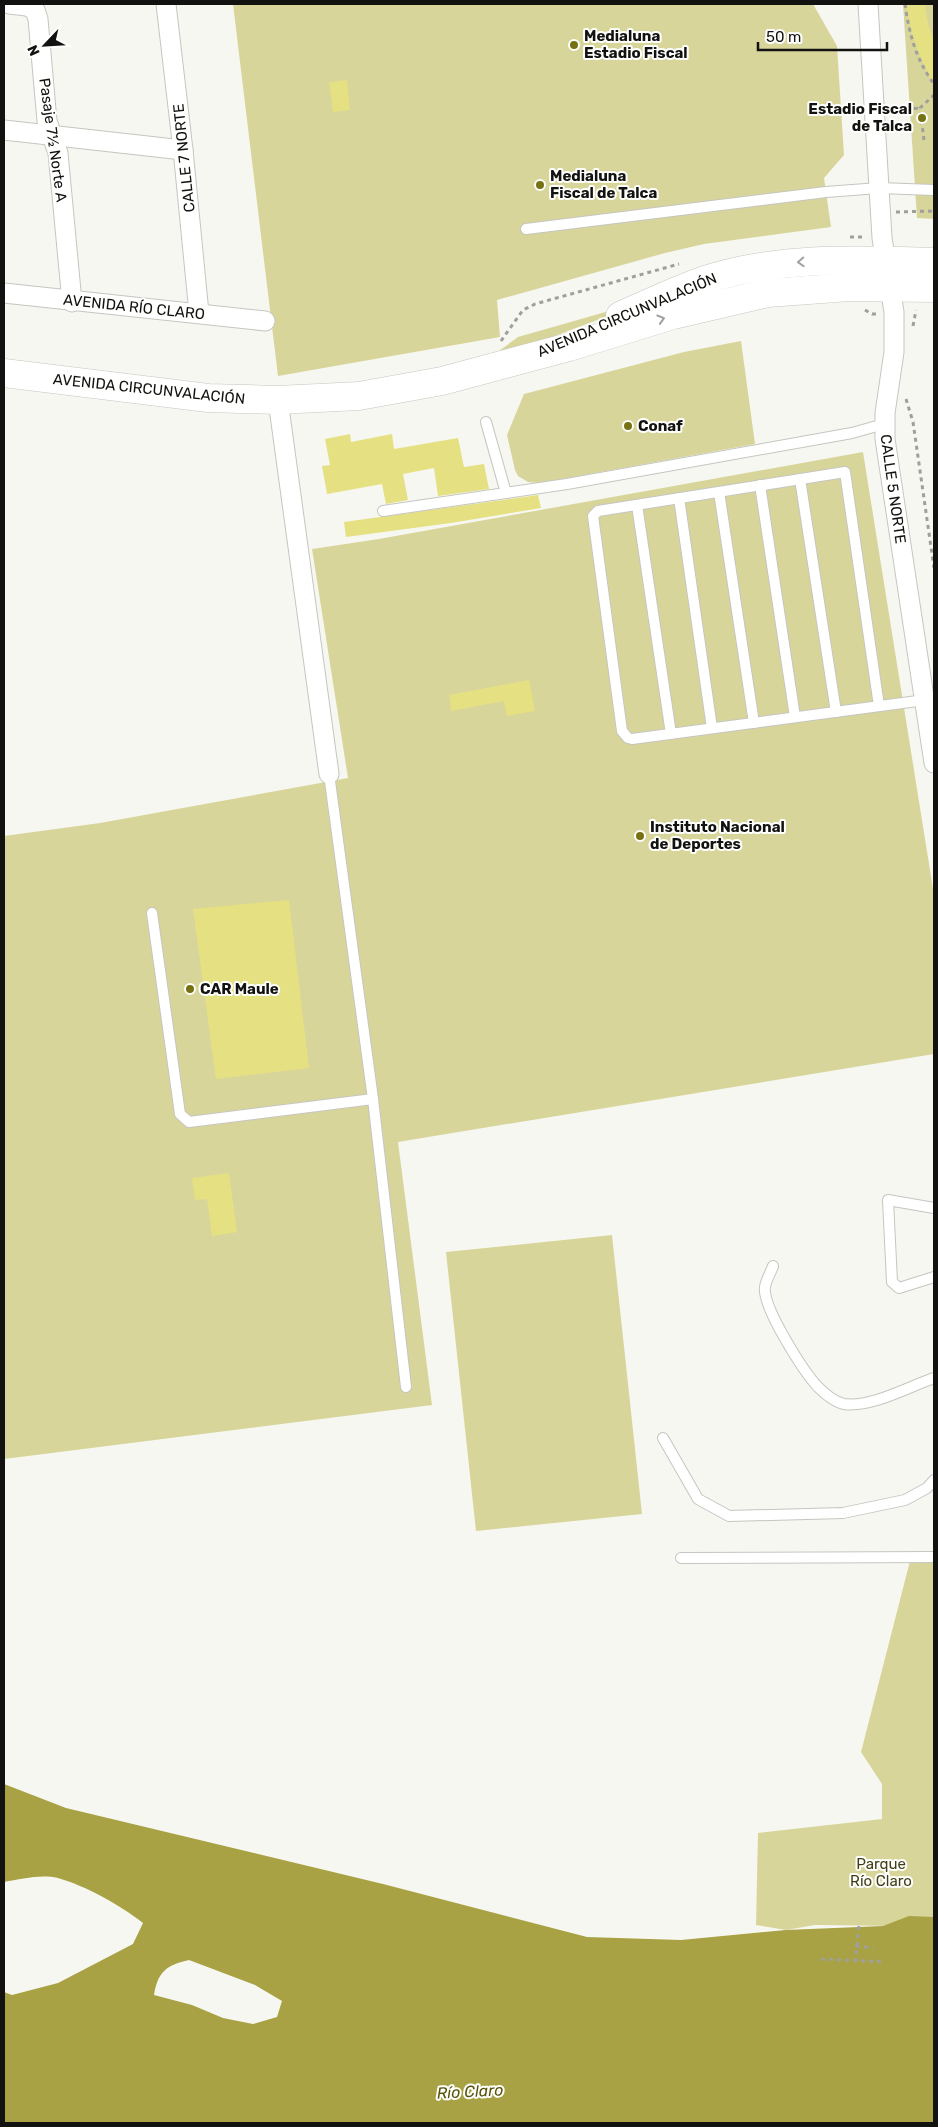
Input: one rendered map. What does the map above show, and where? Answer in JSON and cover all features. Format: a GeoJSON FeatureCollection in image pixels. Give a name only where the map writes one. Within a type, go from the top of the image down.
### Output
{"type":"FeatureCollection","features":[{"type":"Feature","properties":{"kind":"main road","name":"AVENIDA CIRCUNVALACIÓN"},"geometry":{"type":"LineString","coordinates":[[530,356],[694,284],[725,274],[781,263],[850,260],[934,262]]}},
{"type":"Feature","properties":{"kind":"main road","name":"AVENIDA CIRCUNVALACIÓN"},"geometry":{"type":"LineString","coordinates":[[4,374],[208,398],[278,400],[359,396],[442,381],[569,347],[672,315],[768,293],[849,287],[934,288]]}},
{"type":"Feature","properties":{"kind":"street","name":"Pasaje 7½ Norte A"},"geometry":{"type":"LineString","coordinates":[[9,4],[27,6],[34,10],[38,19],[47,121],[58,153],[72,302]]}},
{"type":"Feature","properties":{"kind":"street","name":"CALLE 7 NORTE"},"geometry":{"type":"LineString","coordinates":[[166,4],[199,313]]}},
{"type":"Feature","properties":{"kind":"street","name":"CALLE 5 NORTE"},"geometry":{"type":"LineString","coordinates":[[868,4],[882,238],[894,312],[894,352],[884,424],[885,439],[934,763]]}},
{"type":"Feature","properties":{"kind":"street"},"geometry":{"type":"LineString","coordinates":[[4,130],[183,150]]}},
{"type":"Feature","properties":{"kind":"street","name":"AVENIDA RÍO CLARO"},"geometry":{"type":"LineString","coordinates":[[4,293],[72,302],[265,321]]}},
{"type":"Feature","properties":{"kind":"street"},"geometry":{"type":"LineString","coordinates":[[278,400],[329,774]]}},
{"type":"Feature","properties":{"kind":"lane"},"geometry":{"type":"LineString","coordinates":[[526,229],[826,192],[879,188],[934,190]]}},
{"type":"Feature","properties":{"kind":"lane"},"geometry":{"type":"LineString","coordinates":[[486,422],[506,493]]}},
{"type":"Feature","properties":{"kind":"lane"},"geometry":{"type":"LineString","coordinates":[[383,511],[567,484],[808,442],[884,424]]}},
{"type":"Feature","properties":{"kind":"lane"},"geometry":{"type":"LineString","coordinates":[[879,706],[846,474],[842,472],[595,513],[592,519],[624,735],[632,739],[925,700]]}},
{"type":"Feature","properties":{"kind":"lane"},"geometry":{"type":"LineString","coordinates":[[800,479],[836,712]]}},
{"type":"Feature","properties":{"kind":"lane"},"geometry":{"type":"LineString","coordinates":[[760,485],[794,717]]}},
{"type":"Feature","properties":{"kind":"lane"},"geometry":{"type":"LineString","coordinates":[[718,492],[754,723]]}},
{"type":"Feature","properties":{"kind":"lane"},"geometry":{"type":"LineString","coordinates":[[679,498],[712,728]]}},
{"type":"Feature","properties":{"kind":"lane"},"geometry":{"type":"LineString","coordinates":[[637,505],[671,734]]}},
{"type":"Feature","properties":{"kind":"lane"},"geometry":{"type":"LineString","coordinates":[[329,774],[373,1099],[406,1387]]}},
{"type":"Feature","properties":{"kind":"lane"},"geometry":{"type":"LineString","coordinates":[[152,913],[180,1114],[183,1119],[189,1122],[373,1099]]}},
{"type":"Feature","properties":{"kind":"lane"},"geometry":{"type":"LineString","coordinates":[[934,1208],[888,1200],[892,1282],[900,1288],[934,1277]]}},
{"type":"Feature","properties":{"kind":"lane"},"geometry":{"type":"LineString","coordinates":[[773,1266],[765,1288],[770,1307],[792,1351],[818,1388],[831,1398],[841,1403],[856,1405],[868,1403],[934,1378]]}},
{"type":"Feature","properties":{"kind":"lane"},"geometry":{"type":"LineString","coordinates":[[663,1438],[698,1499],[729,1516],[843,1513],[905,1500],[927,1488],[934,1480]]}},
{"type":"Feature","properties":{"kind":"lane"},"geometry":{"type":"LineString","coordinates":[[681,1558],[934,1557]]}},
{"type":"Feature","properties":{"kind":"path"},"geometry":{"type":"LineString","coordinates":[[905,4],[914,48],[925,72],[934,84]]}},
{"type":"Feature","properties":{"kind":"path"},"geometry":{"type":"LineString","coordinates":[[887,111],[920,108],[934,94]]}},
{"type":"Feature","properties":{"kind":"path"},"geometry":{"type":"LineString","coordinates":[[920,108],[924,140]]}},
{"type":"Feature","properties":{"kind":"path"},"geometry":{"type":"LineString","coordinates":[[895,212],[934,211]]}},
{"type":"Feature","properties":{"kind":"path"},"geometry":{"type":"LineString","coordinates":[[496,346],[506,337],[523,310]]}},
{"type":"Feature","properties":{"kind":"path"},"geometry":{"type":"LineString","coordinates":[[913,327],[916,310]]}},
{"type":"Feature","properties":{"kind":"path"},"geometry":{"type":"LineString","coordinates":[[905,396],[913,422],[934,568]]}},
{"type":"Feature","properties":{"kind":"path"},"geometry":{"type":"LineString","coordinates":[[854,1962],[859,1925]]}},
{"type":"Feature","properties":{"kind":"path"},"geometry":{"type":"LineString","coordinates":[[856,1946],[873,1948]]}},
{"type":"Feature","properties":{"kind":"path"},"geometry":{"type":"LineString","coordinates":[[821,1959],[885,1962]]}},
{"type":"Feature","properties":{"kind":"green space","name":"Medialuna Fiscal de Talca"},"geometry":{"type":"Polygon","coordinates":[[[233,4],[813,4],[837,46],[844,155],[824,178],[831,227],[704,244],[497,300],[500,337],[278,376],[233,4]]]}},
{"type":"Feature","properties":{"kind":"green space","name":"Estadio Fiscal de Talca"},"geometry":{"type":"Polygon","coordinates":[[[903,4],[934,4],[934,219],[917,218],[903,4]]]}},
{"type":"Feature","properties":{"kind":"green space"},"geometry":{"type":"Polygon","coordinates":[[[609,311],[608,316],[501,356],[499,351],[518,337],[609,311]]]}},
{"type":"Feature","properties":{"kind":"green space"},"geometry":{"type":"Polygon","coordinates":[[[741,341],[755,444],[540,483],[528,482],[518,476],[507,435],[524,394],[684,352],[741,341]]]}},
{"type":"Feature","properties":{"kind":"green space"},"geometry":{"type":"Polygon","coordinates":[[[863,452],[934,895],[934,1054],[398,1142],[432,1405],[4,1459],[4,836],[100,823],[348,778],[312,549],[379,539],[863,452]]]}},
{"type":"Feature","properties":{"kind":"green space"},"geometry":{"type":"Polygon","coordinates":[[[612,1235],[642,1514],[476,1531],[446,1252],[612,1235]]]}},
{"type":"Feature","properties":{"kind":"green space","name":"Parque Río Claro"},"geometry":{"type":"Polygon","coordinates":[[[934,1551],[934,1931],[896,1926],[815,1925],[786,1930],[756,1925],[758,1833],[882,1819],[882,1784],[861,1752],[911,1557],[934,1551]]]}},
{"type":"Feature","properties":{"kind":"water","name":"Río Claro"},"geometry":{"type":"Polygon","coordinates":[[[4,1784],[66,1808],[383,1884],[587,1937],[681,1940],[786,1930],[883,1926],[909,1916],[934,1917],[934,2123],[4,2123],[4,1992],[12,1995],[58,1983],[133,1944],[143,1923],[102,1897],[58,1878],[24,1878],[4,1882],[4,1784]],[[189,1960],[175,1964],[165,1970],[158,1980],[154,1995],[192,2005],[223,2018],[253,2024],[277,2017],[282,2001],[255,1985],[189,1960]]]}},
{"type":"Feature","properties":{"kind":"building","name":"Estadio Fiscal de Talca"},"geometry":{"type":"Polygon","coordinates":[[[906,4],[925,4],[928,24],[934,40],[934,86],[917,49],[911,31],[906,4]]]}},
{"type":"Feature","properties":{"kind":"building"},"geometry":{"type":"Polygon","coordinates":[[[347,80],[350,110],[333,112],[329,82],[347,80]]]}},
{"type":"Feature","properties":{"kind":"building"},"geometry":{"type":"Polygon","coordinates":[[[350,434],[351,442],[392,434],[394,449],[458,438],[464,467],[484,464],[489,489],[438,496],[434,468],[403,474],[408,500],[386,504],[382,484],[327,494],[322,466],[330,465],[325,439],[350,434]]]}},
{"type":"Feature","properties":{"kind":"building"},"geometry":{"type":"Polygon","coordinates":[[[538,495],[541,508],[451,523],[346,537],[344,522],[538,495]]]}},
{"type":"Feature","properties":{"kind":"building"},"geometry":{"type":"Polygon","coordinates":[[[529,680],[535,711],[507,716],[504,701],[451,711],[449,695],[529,680]]]}},
{"type":"Feature","properties":{"kind":"building"},"geometry":{"type":"Polygon","coordinates":[[[289,900],[309,1068],[216,1079],[193,909],[289,900]]]}},
{"type":"Feature","properties":{"kind":"building"},"geometry":{"type":"Polygon","coordinates":[[[229,1173],[237,1232],[212,1236],[207,1199],[195,1200],[192,1178],[229,1173]]]}},
{"type":"Feature","properties":{"kind":"place","name":"Medialuna Estadio Fiscal"},"geometry":{"type":"Point","coordinates":[574,45]}},
{"type":"Feature","properties":{"kind":"place","name":"Estadio Fiscal de Talca"},"geometry":{"type":"Point","coordinates":[922,118]}},
{"type":"Feature","properties":{"kind":"place","name":"Medialuna Fiscal de Talca"},"geometry":{"type":"Point","coordinates":[540,185]}},
{"type":"Feature","properties":{"kind":"place","name":"Conaf"},"geometry":{"type":"Point","coordinates":[628,426]}},
{"type":"Feature","properties":{"kind":"place","name":"Instituto Nacional de Deportes"},"geometry":{"type":"Point","coordinates":[640,836]}},
{"type":"Feature","properties":{"kind":"place","name":"CAR Maule"},"geometry":{"type":"Point","coordinates":[190,989]}}]}
